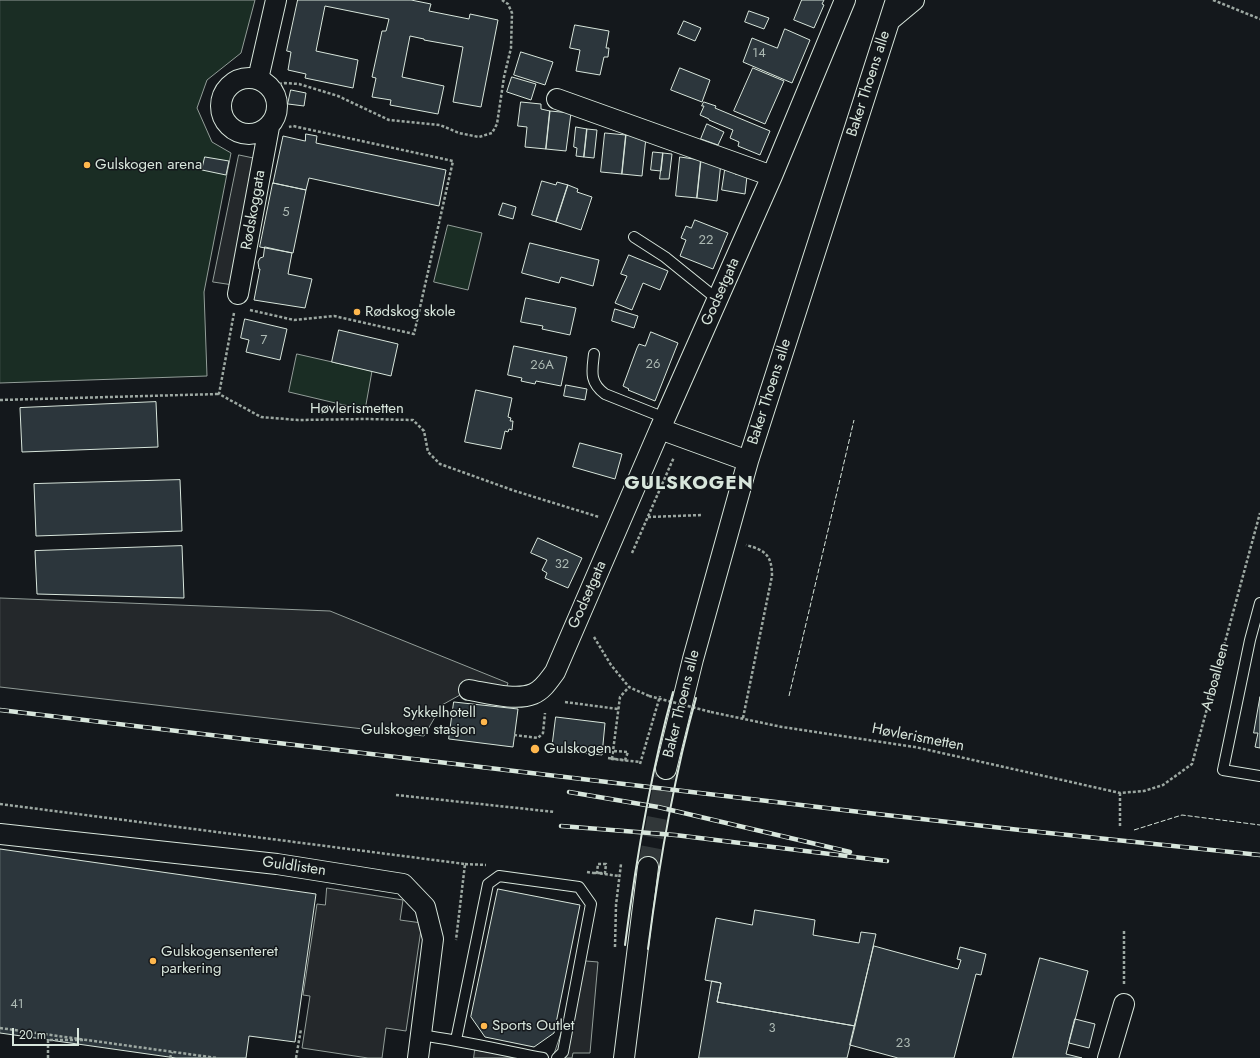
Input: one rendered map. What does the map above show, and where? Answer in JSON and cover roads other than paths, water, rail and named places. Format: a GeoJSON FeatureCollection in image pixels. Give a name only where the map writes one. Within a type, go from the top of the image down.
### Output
{"type":"FeatureCollection","features":[{"type":"Feature","properties":{"kind":"street"},"geometry":{"type":"LineString","coordinates":[[264,83],[276,0]]}},
{"type":"Feature","properties":{"kind":"street","name":"Godsetgata"},"geometry":{"type":"LineString","coordinates":[[469,690],[502,695],[523,696],[534,693],[543,687],[555,672],[662,424],[772,176],[845,0]]}},
{"type":"Feature","properties":{"kind":"street","name":"Baker Thoens alle"},"geometry":{"type":"LineString","coordinates":[[666,769],[691,666],[748,461],[896,0]]}},
{"type":"Feature","properties":{"kind":"street","name":"Baker Thoens alle"},"geometry":{"type":"LineString","coordinates":[[890,20],[914,0]]}},
{"type":"Feature","properties":{"kind":"street"},"geometry":{"type":"LineString","coordinates":[[249,78],[264,83],[274,93],[277,102],[277,111],[274,120],[268,130],[262,132],[245,135],[236,132],[228,126],[223,119],[220,110],[221,100],[225,91],[231,84],[239,80],[249,78]]}},
{"type":"Feature","properties":{"kind":"street"},"geometry":{"type":"LineString","coordinates":[[557,99],[772,176]]}},
{"type":"Feature","properties":{"kind":"street","name":"Rødskoggata"},"geometry":{"type":"LineString","coordinates":[[237,300],[268,130]]}},
{"type":"Feature","properties":{"kind":"street"},"geometry":{"type":"LineString","coordinates":[[662,424],[748,461]]}},
{"type":"Feature","properties":{"kind":"street","name":"Guldlisten"},"geometry":{"type":"LineString","coordinates":[[0,834],[277,864],[403,884],[425,907],[433,939],[418,1058]]}},
{"type":"Feature","properties":{"kind":"street"},"geometry":{"type":"LineString","coordinates":[[624,1058],[648,867]]}},
{"type":"Feature","properties":{"kind":"street"},"geometry":{"type":"LineString","coordinates":[[1108,1058],[1124,1004]]}},
{"type":"Feature","properties":{"kind":"lane"},"geometry":{"type":"LineString","coordinates":[[634,237],[665,257],[717,300]]}},
{"type":"Feature","properties":{"kind":"lane"},"geometry":{"type":"LineString","coordinates":[[594,354],[592,377],[598,389],[662,424]]}},
{"type":"Feature","properties":{"kind":"lane"},"geometry":{"type":"LineString","coordinates":[[1260,604],[1250,640],[1223,770],[1260,776]]}},
{"type":"Feature","properties":{"kind":"lane"},"geometry":{"type":"LineString","coordinates":[[456,1040],[488,884],[499,876],[579,887],[591,904],[563,1052],[557,1058]]}},
{"type":"Feature","properties":{"kind":"lane"},"geometry":{"type":"LineString","coordinates":[[421,1035],[456,1040],[487,1048],[542,1058]]}},
{"type":"Feature","properties":{"kind":"tunnel"},"geometry":{"type":"LineString","coordinates":[[648,867],[666,769]]}},
{"type":"Feature","properties":{"kind":"railway"},"geometry":{"type":"LineString","coordinates":[[0,710],[877,814],[1260,855]]}},
{"type":"Feature","properties":{"kind":"railway"},"geometry":{"type":"LineString","coordinates":[[569,792],[658,807],[850,852]]}},
{"type":"Feature","properties":{"kind":"railway"},"geometry":{"type":"LineString","coordinates":[[561,826],[675,835],[887,861]]}},
{"type":"Feature","properties":{"kind":"place","name":"Gulskogen arena"},"geometry":{"type":"Point","coordinates":[87,165]}},
{"type":"Feature","properties":{"kind":"place","name":"Rødskog skole"},"geometry":{"type":"Point","coordinates":[357,312]}},
{"type":"Feature","properties":{"kind":"place","name":"Sykkelhotell Gulskogen stasjon"},"geometry":{"type":"Point","coordinates":[484,722]}},
{"type":"Feature","properties":{"kind":"place","name":"Gulskogen"},"geometry":{"type":"Point","coordinates":[535,749]}},
{"type":"Feature","properties":{"kind":"place","name":"Gulskogensenteret parkering"},"geometry":{"type":"Point","coordinates":[153,961]}},
{"type":"Feature","properties":{"kind":"place","name":"Sports Outlet"},"geometry":{"type":"Point","coordinates":[484,1026]}},
{"type":"Feature","properties":{"kind":"district","name":"GULSKOGEN"},"geometry":{"type":"Point","coordinates":[689,484]}}]}
